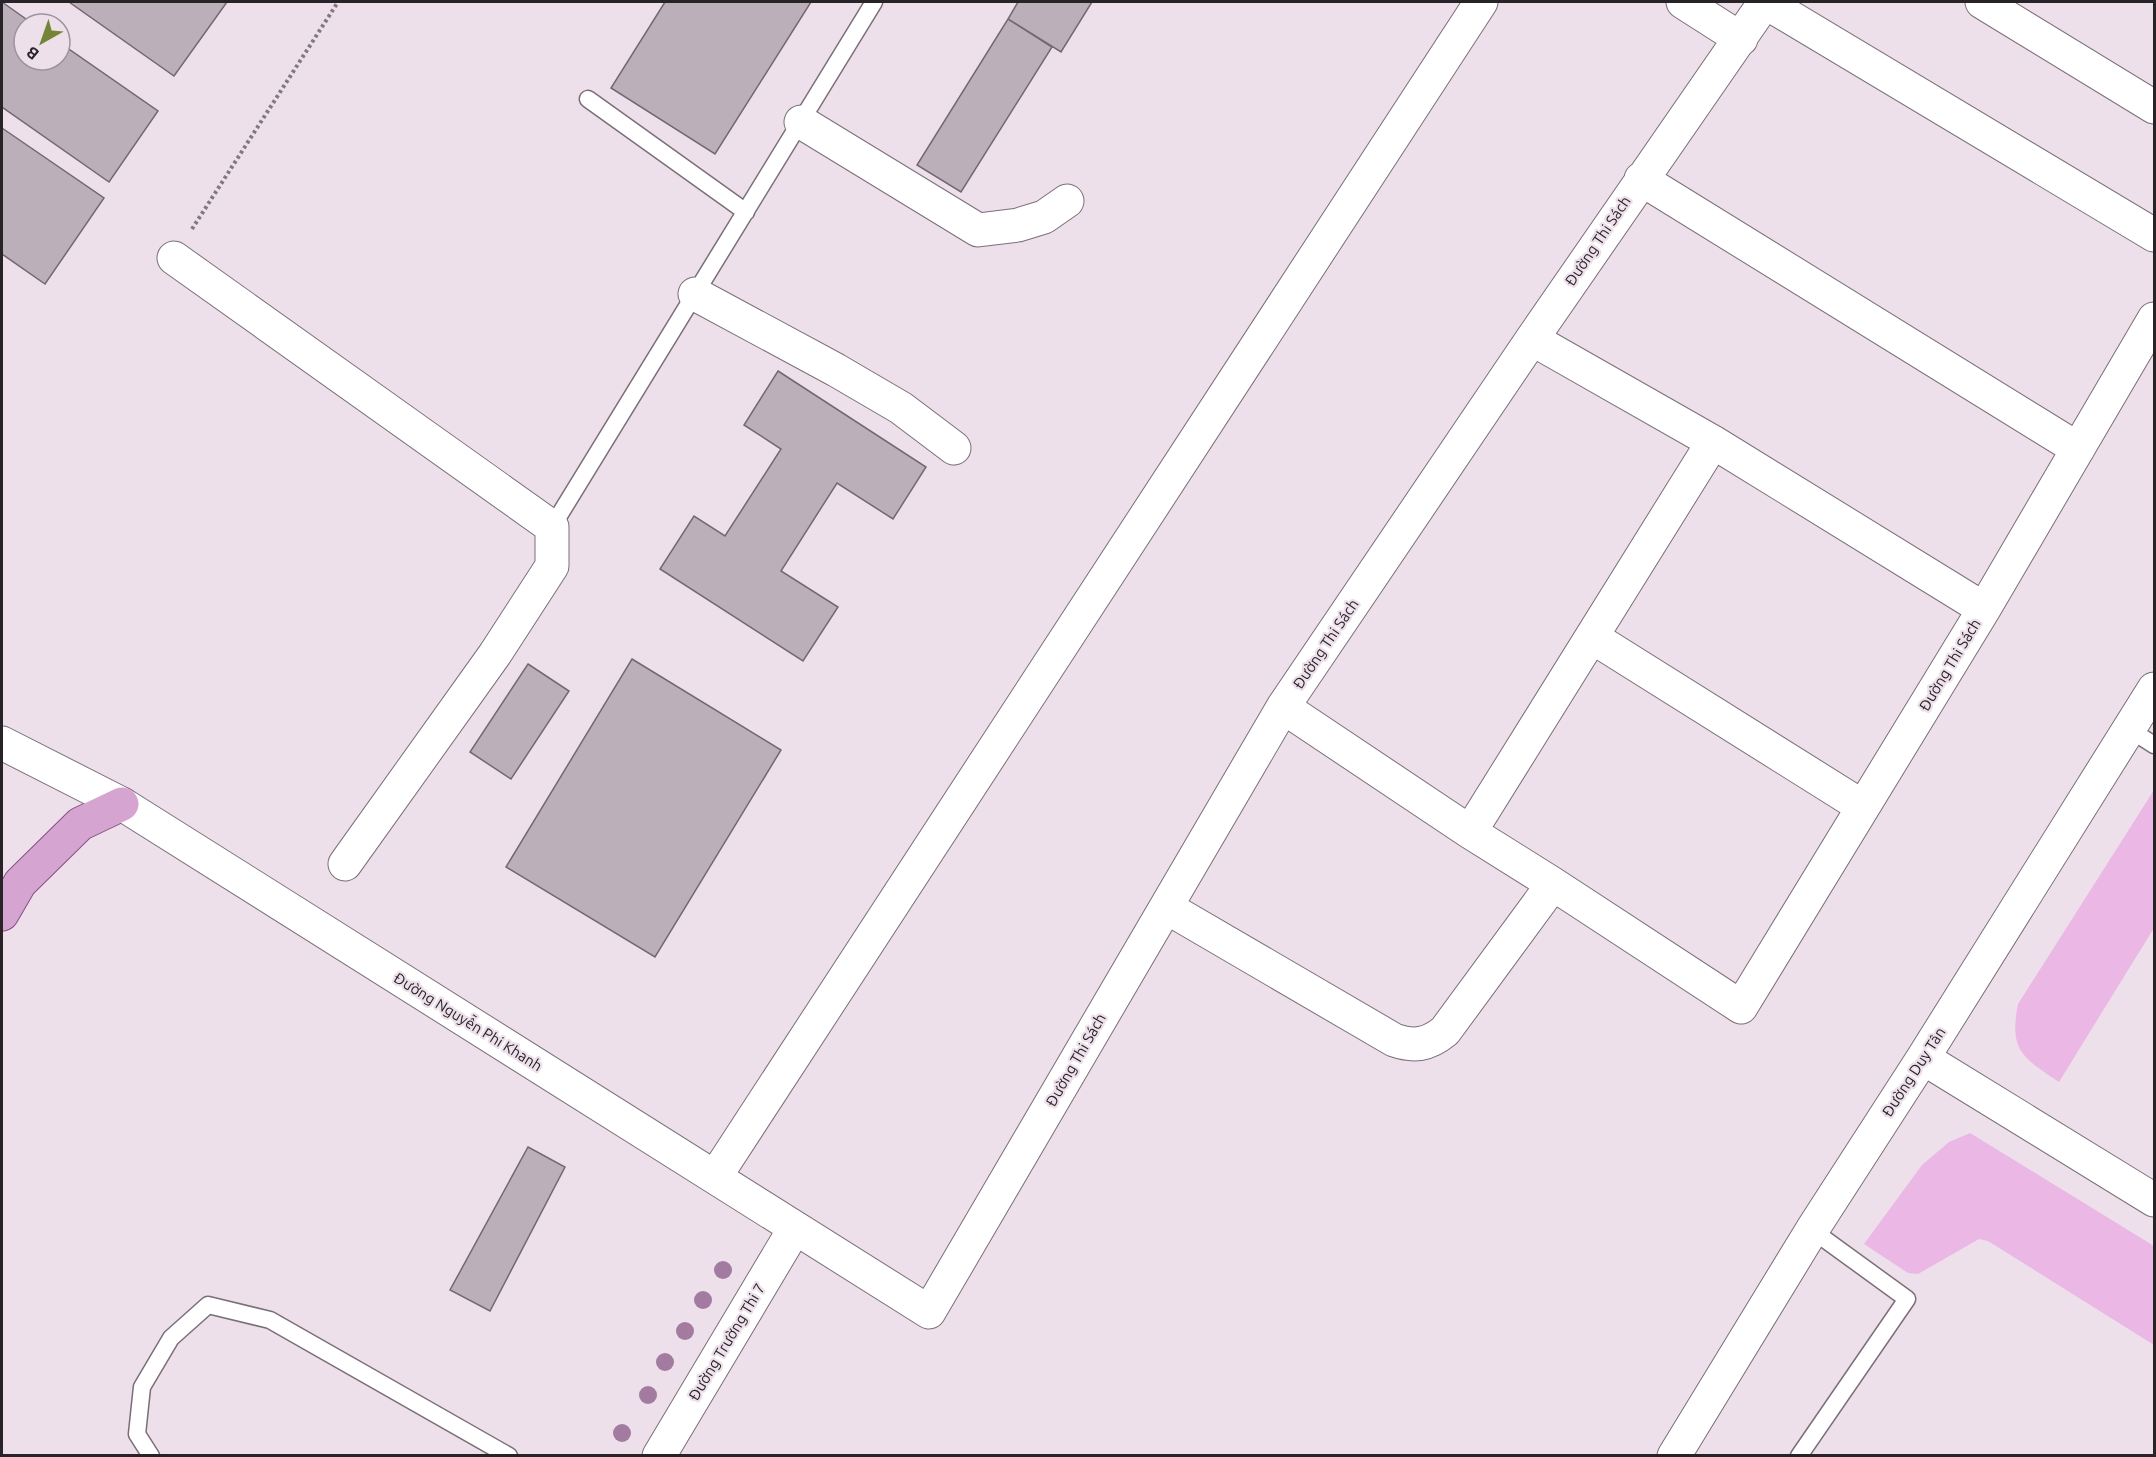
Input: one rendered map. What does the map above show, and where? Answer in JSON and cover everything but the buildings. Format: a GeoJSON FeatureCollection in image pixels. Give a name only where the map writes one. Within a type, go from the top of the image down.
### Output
{"type":"FeatureCollection","features":[{"type":"Feature","properties":{"kind":"main road"},"geometry":{"type":"LineString","coordinates":[[2,914],[20,883],[80,824],[122,804]]}},
{"type":"Feature","properties":{"kind":"street"},"geometry":{"type":"LineString","coordinates":[[715,1177],[1481,2]]}},
{"type":"Feature","properties":{"kind":"street"},"geometry":{"type":"LineString","coordinates":[[1683,2],[1741,39]]}},
{"type":"Feature","properties":{"kind":"street"},"geometry":{"type":"LineString","coordinates":[[1765,2],[2154,235]]}},
{"type":"Feature","properties":{"kind":"street","name":"Đường Thi Sách"},"geometry":{"type":"LineString","coordinates":[[929,1312],[1283,707],[1641,179],[1765,2]]}},
{"type":"Feature","properties":{"kind":"street"},"geometry":{"type":"LineString","coordinates":[[1982,2],[2154,108]]}},
{"type":"Feature","properties":{"kind":"street"},"geometry":{"type":"LineString","coordinates":[[801,122],[978,230],[1018,225],[1044,218],[1067,201]]}},
{"type":"Feature","properties":{"kind":"street"},"geometry":{"type":"LineString","coordinates":[[1641,179],[2078,450]]}},
{"type":"Feature","properties":{"kind":"street"},"geometry":{"type":"LineString","coordinates":[[174,258],[552,527],[552,566],[495,654],[345,864]]}},
{"type":"Feature","properties":{"kind":"street"},"geometry":{"type":"LineString","coordinates":[[695,294],[826,364],[901,408],[954,448]]}},
{"type":"Feature","properties":{"kind":"street","name":"Đường Thi Sách"},"geometry":{"type":"LineString","coordinates":[[1553,884],[1741,1007],[1984,609],[2154,320]]}},
{"type":"Feature","properties":{"kind":"street"},"geometry":{"type":"LineString","coordinates":[[1532,339],[1713,442],[1984,609]]}},
{"type":"Feature","properties":{"kind":"street"},"geometry":{"type":"LineString","coordinates":[[1470,832],[1713,442]]}},
{"type":"Feature","properties":{"kind":"street"},"geometry":{"type":"LineString","coordinates":[[1592,637],[1863,807]]}},
{"type":"Feature","properties":{"kind":"street","name":"Đường Duy Tân"},"geometry":{"type":"LineString","coordinates":[[1674,1455],[1812,1230],[1923,1058],[2142,737],[2154,689]]}},
{"type":"Feature","properties":{"kind":"street"},"geometry":{"type":"LineString","coordinates":[[1166,907],[1394,1040],[1420,1045],[1434,1040],[1445,1031],[1553,884],[1470,832],[1283,707]]}},
{"type":"Feature","properties":{"kind":"street","name":"Đường Nguyễn Phi Khanh"},"geometry":{"type":"LineString","coordinates":[[2,743],[122,804],[929,1312]]}},
{"type":"Feature","properties":{"kind":"street"},"geometry":{"type":"LineString","coordinates":[[1923,1058],[2154,1200]]}},
{"type":"Feature","properties":{"kind":"street","name":"Đường Trường Thi 7"},"geometry":{"type":"LineString","coordinates":[[659,1455],[795,1228]]}},
{"type":"Feature","properties":{"kind":"lane"},"geometry":{"type":"LineString","coordinates":[[552,527],[874,2]]}},
{"type":"Feature","properties":{"kind":"lane"},"geometry":{"type":"LineString","coordinates":[[588,99],[746,212]]}},
{"type":"Feature","properties":{"kind":"lane"},"geometry":{"type":"LineString","coordinates":[[1799,1455],[1906,1299],[1812,1230]]}},
{"type":"Feature","properties":{"kind":"lane"},"geometry":{"type":"LineString","coordinates":[[151,1455],[137,1434],[142,1387],[171,1338],[208,1305],[270,1320],[509,1455]]}},
{"type":"Feature","properties":{"kind":"path"},"geometry":{"type":"LineString","coordinates":[[174,258],[338,2]]}},
{"type":"Feature","properties":{"kind":"shaded area"},"geometry":{"type":"Polygon","coordinates":[[[2154,790],[2154,928],[2059,1082],[2027,1059],[2021,1051],[2015,1032],[2018,1004],[2154,790]]]}},
{"type":"Feature","properties":{"kind":"shaded area"},"geometry":{"type":"Polygon","coordinates":[[[1970,1133],[2154,1246],[2154,1345],[1988,1241],[1979,1239],[1918,1274],[1908,1273],[1864,1244],[1922,1165],[1949,1142],[1970,1133]]]}}]}
